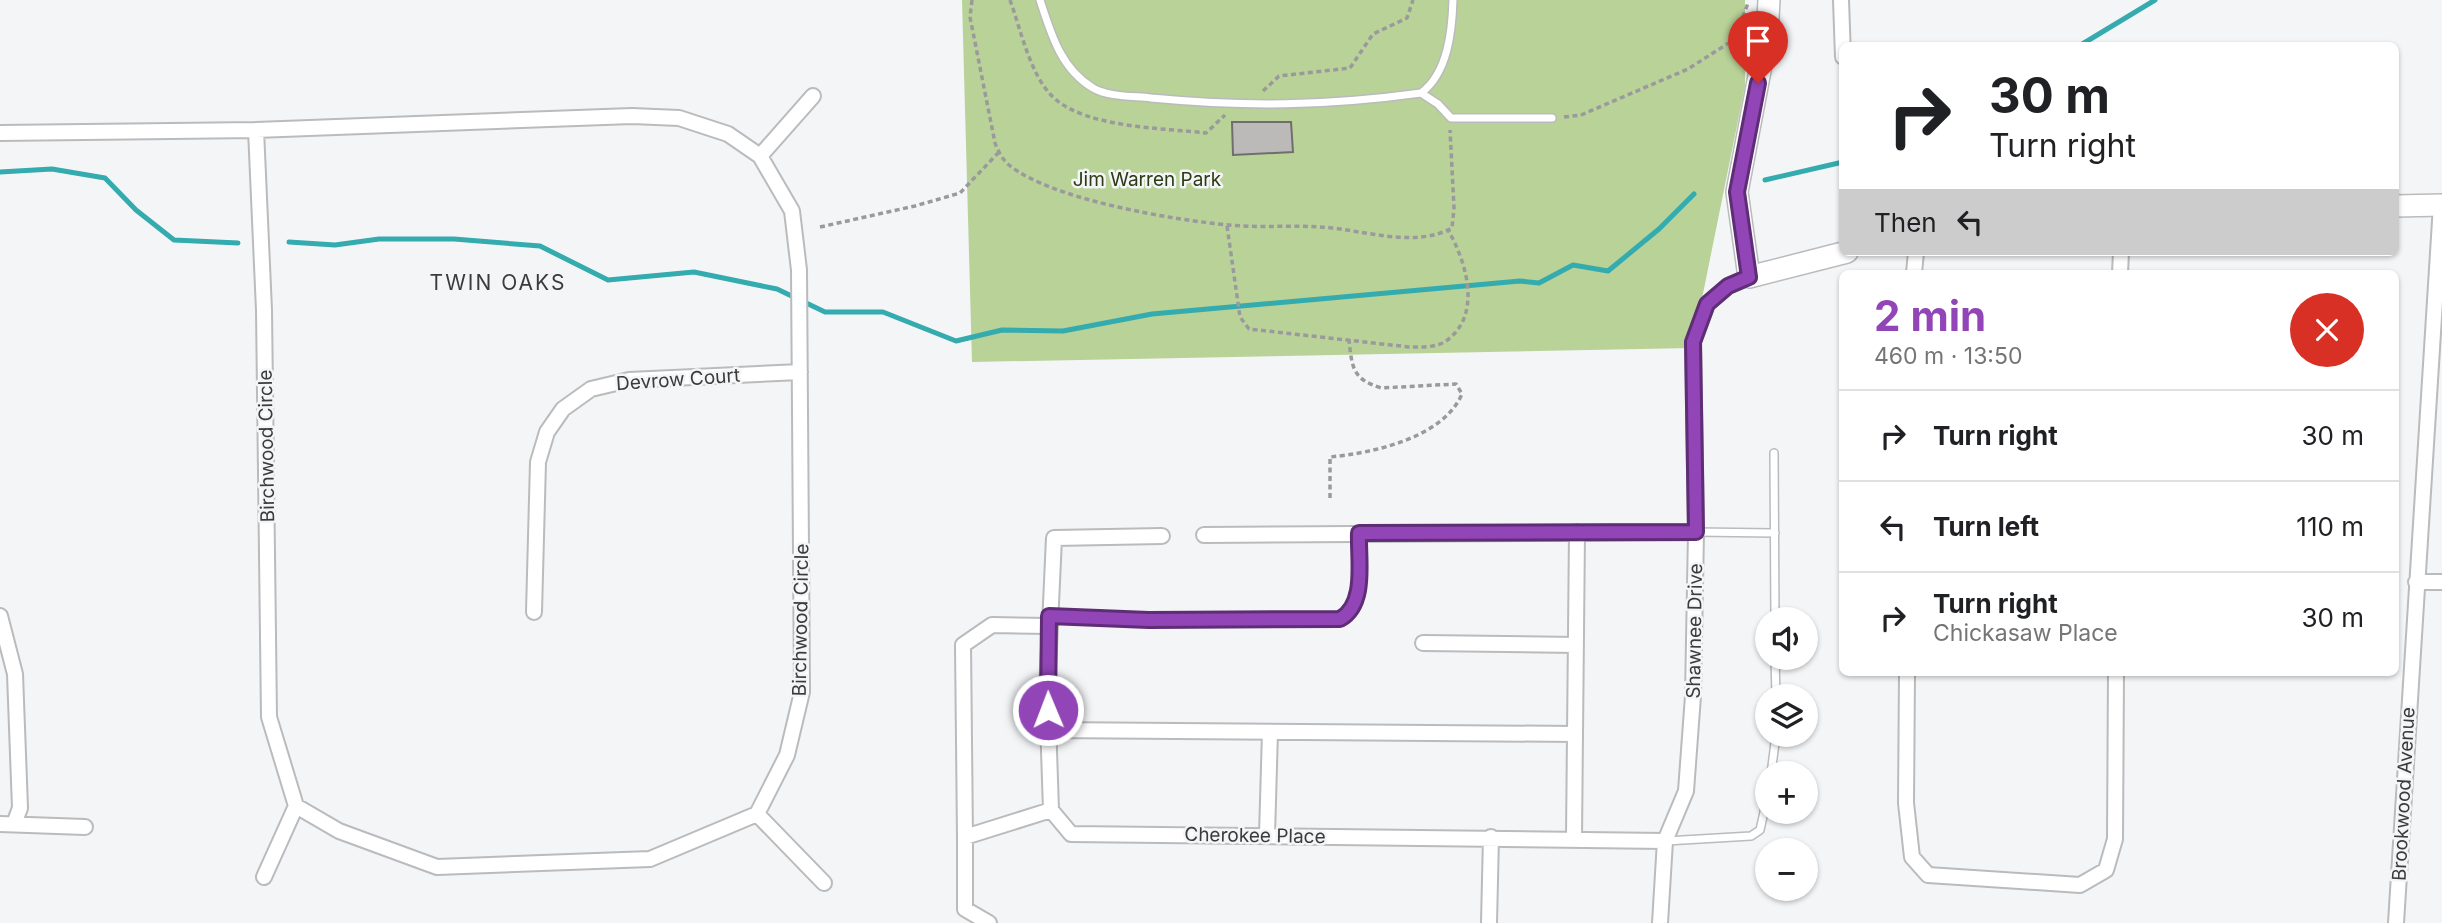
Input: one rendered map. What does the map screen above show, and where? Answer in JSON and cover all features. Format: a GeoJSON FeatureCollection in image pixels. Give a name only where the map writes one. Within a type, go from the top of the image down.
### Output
{"type":"FeatureCollection","features":[{"type":"Feature","properties":{"kind":"street"},"geometry":{"type":"LineString","coordinates":[[1769,0],[1767,34],[1737,192],[1749,277],[1839,254]]}},
{"type":"Feature","properties":{"kind":"street"},"geometry":{"type":"LineString","coordinates":[[1841,0],[1842,42]]}},
{"type":"Feature","properties":{"kind":"street"},"geometry":{"type":"LineString","coordinates":[[760,156],[813,96]]}},
{"type":"Feature","properties":{"kind":"street","name":"Birchwood Circle"},"geometry":{"type":"LineString","coordinates":[[0,133],[256,130],[632,116],[679,118],[728,134],[760,156],[792,211],[799,270],[802,692],[787,755],[757,814]]}},
{"type":"Feature","properties":{"kind":"street","name":"Birchwood Circle"},"geometry":{"type":"LineString","coordinates":[[256,130],[264,310],[269,717],[296,806]]}},
{"type":"Feature","properties":{"kind":"street"},"geometry":{"type":"LineString","coordinates":[[2399,206],[2441,205]]}},
{"type":"Feature","properties":{"kind":"street","name":"Brookwood Avenue"},"geometry":{"type":"LineString","coordinates":[[2396,923],[2441,205]]}},
{"type":"Feature","properties":{"kind":"street","name":"Shawnee Drive"},"geometry":{"type":"LineString","coordinates":[[1660,923],[1665,841],[1686,791],[1693,696],[1696,532],[1693,342],[1707,304],[1728,286],[1749,277]]}},
{"type":"Feature","properties":{"kind":"street","name":"Devrow Court"},"geometry":{"type":"LineString","coordinates":[[534,612],[538,462],[547,432],[563,409],[591,388],[629,380],[800,372]]}},
{"type":"Feature","properties":{"kind":"street"},"geometry":{"type":"LineString","coordinates":[[1574,838],[1577,532]]}},
{"type":"Feature","properties":{"kind":"street"},"geometry":{"type":"LineString","coordinates":[[1203,536],[1696,532]]}},
{"type":"Feature","properties":{"kind":"street"},"geometry":{"type":"LineString","coordinates":[[965,837],[1051,810],[1049,621],[1054,538],[1162,536]]}},
{"type":"Feature","properties":{"kind":"street"},"geometry":{"type":"LineString","coordinates":[[2416,582],[2442,582]]}},
{"type":"Feature","properties":{"kind":"street"},"geometry":{"type":"LineString","coordinates":[[0,616],[16,687],[20,808],[7,824]]}},
{"type":"Feature","properties":{"kind":"street"},"geometry":{"type":"LineString","coordinates":[[989,923],[965,909],[963,645],[992,625],[1049,621]]}},
{"type":"Feature","properties":{"kind":"street"},"geometry":{"type":"LineString","coordinates":[[1423,643],[1576,645]]}},
{"type":"Feature","properties":{"kind":"street"},"geometry":{"type":"LineString","coordinates":[[1907,676],[1906,803],[1912,857],[1928,875],[2080,885],[2106,870],[2115,839],[2116,676]]}},
{"type":"Feature","properties":{"kind":"street"},"geometry":{"type":"LineString","coordinates":[[1049,730],[1575,734]]}},
{"type":"Feature","properties":{"kind":"street"},"geometry":{"type":"LineString","coordinates":[[1267,835],[1270,732]]}},
{"type":"Feature","properties":{"kind":"street"},"geometry":{"type":"LineString","coordinates":[[264,877],[296,806],[339,831],[437,867],[650,859],[757,814],[824,883]]}},
{"type":"Feature","properties":{"kind":"street","name":"Cherokee Place"},"geometry":{"type":"LineString","coordinates":[[1051,810],[1071,834],[1665,841]]}},
{"type":"Feature","properties":{"kind":"street"},"geometry":{"type":"LineString","coordinates":[[7,824],[85,827]]}},
{"type":"Feature","properties":{"kind":"street"},"geometry":{"type":"LineString","coordinates":[[1489,923],[1491,837]]}},
{"type":"Feature","properties":{"kind":"lane"},"geometry":{"type":"LineString","coordinates":[[1040,0],[1055,44],[1069,67],[1097,91],[1239,105],[1367,102],[1421,93],[1438,104],[1451,118],[1552,118]]}},
{"type":"Feature","properties":{"kind":"lane"},"geometry":{"type":"LineString","coordinates":[[1421,93],[1440,68],[1449,44],[1453,0]]}},
{"type":"Feature","properties":{"kind":"lane"},"geometry":{"type":"LineString","coordinates":[[1774,453],[1775,607]]}},
{"type":"Feature","properties":{"kind":"lane"},"geometry":{"type":"LineString","coordinates":[[1696,532],[1775,533]]}},
{"type":"Feature","properties":{"kind":"lane"},"geometry":{"type":"LineString","coordinates":[[1049,621],[1340,619],[1351,612],[1357,601],[1359,533]]}},
{"type":"Feature","properties":{"kind":"lane"},"geometry":{"type":"LineString","coordinates":[[1665,841],[1751,836],[1760,830],[1761,824]]}},
{"type":"Feature","properties":{"kind":"path"},"geometry":{"type":"LineString","coordinates":[[972,0],[970,17],[999,152],[1010,165],[1029,177],[1098,201],[1161,216],[1226,225],[1320,227],[1389,236],[1440,235],[1451,228],[1454,208],[1449,142],[1451,118]]}},
{"type":"Feature","properties":{"kind":"path"},"geometry":{"type":"LineString","coordinates":[[1010,0],[1040,78],[1055,99],[1083,114],[1112,122],[1206,133],[1239,105],[1256,98],[1279,76],[1350,68],[1373,34],[1408,18],[1413,0]]}},
{"type":"Feature","properties":{"kind":"path"},"geometry":{"type":"LineString","coordinates":[[1552,118],[1581,115],[1688,69],[1735,39],[1749,0]]}},
{"type":"Feature","properties":{"kind":"path"},"geometry":{"type":"LineString","coordinates":[[820,227],[960,193],[999,152]]}},
{"type":"Feature","properties":{"kind":"path"},"geometry":{"type":"LineString","coordinates":[[1226,225],[1240,317],[1249,329],[1409,347],[1446,342],[1463,317],[1468,293],[1466,277],[1461,255],[1448,230]]}},
{"type":"Feature","properties":{"kind":"path"},"geometry":{"type":"LineString","coordinates":[[1330,498],[1330,457],[1378,450],[1410,438],[1447,416],[1462,394],[1456,384],[1381,388],[1369,384],[1358,378],[1352,362],[1349,340]]}},
{"type":"Feature","properties":{"kind":"green space","name":"Jim Warren Park"},"geometry":{"type":"Polygon","coordinates":[[[962,0],[1745,0],[1745,86],[1692,348],[972,362],[962,0]]]}},
{"type":"Feature","properties":{"kind":"building"},"geometry":{"type":"Polygon","coordinates":[[[1232,122],[1291,122],[1293,152],[1233,155],[1232,122]]]}},
{"type":"Feature","properties":{"kind":"waterway"},"geometry":{"type":"LineString","coordinates":[[2086,42],[2155,0]]}},
{"type":"Feature","properties":{"kind":"waterway"},"geometry":{"type":"LineString","coordinates":[[1765,180],[1839,163]]}},
{"type":"Feature","properties":{"kind":"waterway"},"geometry":{"type":"LineString","coordinates":[[0,172],[52,169],[105,178],[136,210],[174,240],[238,243]]}},
{"type":"Feature","properties":{"kind":"waterway"},"geometry":{"type":"LineString","coordinates":[[289,242],[335,245],[379,239],[454,239],[540,246],[608,280],[694,272],[777,289],[825,312],[883,312],[956,341],[1002,330],[1063,331],[1152,314],[1520,281],[1539,283],[1573,265],[1608,271],[1659,229],[1694,194]]}},
{"type":"Feature","properties":{"kind":"district","name":"TWIN OAKS"},"geometry":{"type":"Point","coordinates":[498,283]}},
{"type":"Feature","properties":{"kind":"route"},"geometry":{"type":"LineString","coordinates":[[1048,710],[1049,616],[1149,620],[1340,619],[1351,612],[1357,601],[1359,533],[1696,532],[1693,342],[1698,321],[1707,304],[1728,286],[1749,277],[1737,192],[1758,83]]}}]}
